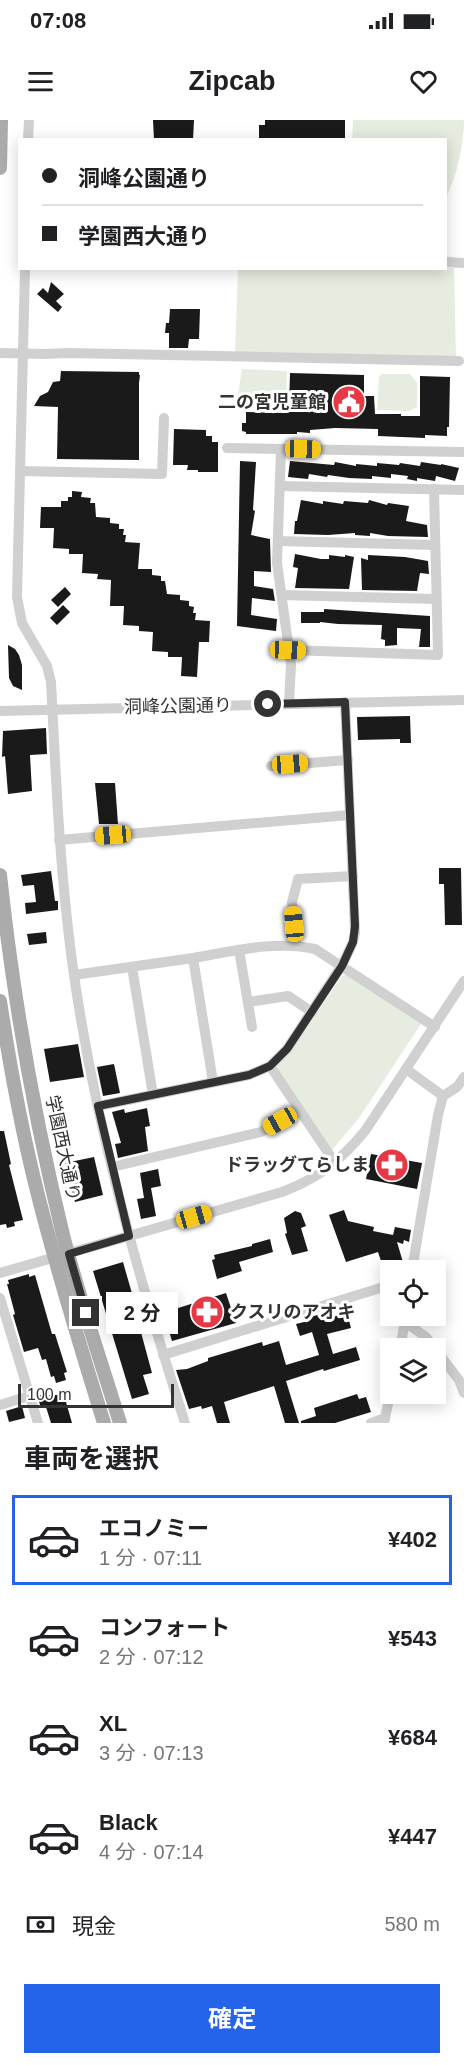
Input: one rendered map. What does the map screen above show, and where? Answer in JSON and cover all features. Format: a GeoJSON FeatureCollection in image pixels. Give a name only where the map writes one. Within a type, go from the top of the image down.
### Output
{"type":"FeatureCollection","features":[{"type":"Feature","properties":{"kind":"main road"},"geometry":{"type":"LineString","coordinates":[[0,168],[1,120]]}},
{"type":"Feature","properties":{"kind":"main road","name":"学園西大通り"},"geometry":{"type":"LineString","coordinates":[[0,875],[9,962],[47,1163],[69,1254],[120,1423]]}},
{"type":"Feature","properties":{"kind":"main road","name":"学園西大通り"},"geometry":{"type":"LineString","coordinates":[[0,1001],[28,1153],[54,1258],[104,1423]]}},
{"type":"Feature","properties":{"kind":"street"},"geometry":{"type":"LineString","coordinates":[[28,138],[29,120]]}},
{"type":"Feature","properties":{"kind":"street"},"geometry":{"type":"LineString","coordinates":[[447,262],[464,263]]}},
{"type":"Feature","properties":{"kind":"street"},"geometry":{"type":"LineString","coordinates":[[25,270],[17,597],[22,623],[47,666],[51,682],[59,840],[74,975],[98,1106],[129,1236],[185,1423]]}},
{"type":"Feature","properties":{"kind":"street"},"geometry":{"type":"LineString","coordinates":[[0,353],[459,361]]}},
{"type":"Feature","properties":{"kind":"street"},"geometry":{"type":"LineString","coordinates":[[20,471],[162,474],[164,418]]}},
{"type":"Feature","properties":{"kind":"street"},"geometry":{"type":"LineString","coordinates":[[227,448],[464,452]]}},
{"type":"Feature","properties":{"kind":"street"},"geometry":{"type":"LineString","coordinates":[[280,449],[277,563],[291,665],[289,703]]}},
{"type":"Feature","properties":{"kind":"street"},"geometry":{"type":"LineString","coordinates":[[280,486],[464,490]]}},
{"type":"Feature","properties":{"kind":"street"},"geometry":{"type":"LineString","coordinates":[[288,650],[438,655],[434,489]]}},
{"type":"Feature","properties":{"kind":"street"},"geometry":{"type":"LineString","coordinates":[[278,541],[435,545]]}},
{"type":"Feature","properties":{"kind":"street"},"geometry":{"type":"LineString","coordinates":[[282,595],[436,599]]}},
{"type":"Feature","properties":{"kind":"street","name":"洞峰公園通り"},"geometry":{"type":"LineString","coordinates":[[0,711],[464,700]]}},
{"type":"Feature","properties":{"kind":"street"},"geometry":{"type":"LineString","coordinates":[[98,1106],[249,1075],[270,1066],[287,1049],[342,966],[355,933],[345,702]]}},
{"type":"Feature","properties":{"kind":"street"},"geometry":{"type":"LineString","coordinates":[[271,766],[348,760]]}},
{"type":"Feature","properties":{"kind":"street"},"geometry":{"type":"LineString","coordinates":[[59,840],[351,815]]}},
{"type":"Feature","properties":{"kind":"street"},"geometry":{"type":"LineString","coordinates":[[296,945],[292,902],[298,879],[353,876]]}},
{"type":"Feature","properties":{"kind":"street"},"geometry":{"type":"LineString","coordinates":[[74,975],[239,950],[296,945],[315,949],[435,1028]]}},
{"type":"Feature","properties":{"kind":"street"},"geometry":{"type":"LineString","coordinates":[[239,950],[252,1027]]}},
{"type":"Feature","properties":{"kind":"street"},"geometry":{"type":"LineString","coordinates":[[193,957],[213,1082]]}},
{"type":"Feature","properties":{"kind":"street"},"geometry":{"type":"LineString","coordinates":[[132,967],[153,1095]]}},
{"type":"Feature","properties":{"kind":"street"},"geometry":{"type":"LineString","coordinates":[[0,1273],[282,1192],[311,1180],[335,1163],[365,1131],[464,981]]}},
{"type":"Feature","properties":{"kind":"street"},"geometry":{"type":"LineString","coordinates":[[248,1002],[288,996],[312,1012]]}},
{"type":"Feature","properties":{"kind":"street"},"geometry":{"type":"LineString","coordinates":[[270,1066],[335,1163]]}},
{"type":"Feature","properties":{"kind":"street"},"geometry":{"type":"LineString","coordinates":[[406,1069],[443,1096]]}},
{"type":"Feature","properties":{"kind":"street"},"geometry":{"type":"LineString","coordinates":[[414,1260],[438,1114],[443,1096],[457,1088],[464,1077]]}},
{"type":"Feature","properties":{"kind":"street"},"geometry":{"type":"LineString","coordinates":[[112,1167],[261,1131],[299,1110]]}},
{"type":"Feature","properties":{"kind":"street"},"geometry":{"type":"LineString","coordinates":[[164,1355],[380,1288]]}},
{"type":"Feature","properties":{"kind":"street"},"geometry":{"type":"LineString","coordinates":[[0,1298],[38,1423]]}},
{"type":"Feature","properties":{"kind":"street"},"geometry":{"type":"LineString","coordinates":[[413,1326],[426,1337],[459,1380],[464,1393]]}},
{"type":"Feature","properties":{"kind":"street"},"geometry":{"type":"LineString","coordinates":[[0,1405],[29,1396]]}},
{"type":"Feature","properties":{"kind":"street"},"geometry":{"type":"LineString","coordinates":[[371,1423],[385,1421],[388,1404]]}},
{"type":"Feature","properties":{"kind":"shaded area"},"geometry":{"type":"Polygon","coordinates":[[[353,120],[464,120],[459,160],[447,195],[447,138],[352,138],[353,120]]]}},
{"type":"Feature","properties":{"kind":"shaded area"},"geometry":{"type":"Polygon","coordinates":[[[447,268],[454,268],[456,359],[235,353],[238,270],[447,270],[447,268]]]}},
{"type":"Feature","properties":{"kind":"shaded area"},"geometry":{"type":"Polygon","coordinates":[[[242,369],[287,371],[286,399],[281,408],[236,408],[242,369]]]}},
{"type":"Feature","properties":{"kind":"shaded area"},"geometry":{"type":"Polygon","coordinates":[[[382,374],[410,374],[417,383],[417,407],[409,411],[377,410],[379,377],[382,374]]]}},
{"type":"Feature","properties":{"kind":"shaded area"},"geometry":{"type":"Polygon","coordinates":[[[346,974],[421,1024],[359,1118],[332,1150],[277,1069],[278,1064],[294,1047],[342,976],[346,974]]]}},
{"type":"Feature","properties":{"kind":"building"},"geometry":{"type":"Polygon","coordinates":[[[153,120],[194,120],[193,138],[154,138],[153,120]]]}},
{"type":"Feature","properties":{"kind":"building"},"geometry":{"type":"Polygon","coordinates":[[[265,120],[345,120],[345,138],[259,138],[259,125],[265,125],[265,120]]]}},
{"type":"Feature","properties":{"kind":"building"},"geometry":{"type":"Polygon","coordinates":[[[51,282],[64,294],[56,301],[62,307],[58,312],[37,294],[43,288],[48,293],[51,282]]]}},
{"type":"Feature","properties":{"kind":"building"},"geometry":{"type":"Polygon","coordinates":[[[170,309],[200,309],[199,339],[189,339],[188,348],[169,348],[169,333],[165,333],[166,323],[169,323],[170,309]]]}},
{"type":"Feature","properties":{"kind":"building"},"geometry":{"type":"Polygon","coordinates":[[[61,371],[139,372],[139,460],[57,459],[58,407],[34,406],[40,396],[48,392],[53,382],[60,381],[61,371]]]}},
{"type":"Feature","properties":{"kind":"building"},"geometry":{"type":"Polygon","coordinates":[[[290,373],[364,375],[364,396],[374,396],[375,414],[401,414],[401,416],[420,416],[420,376],[450,377],[447,436],[425,435],[425,438],[378,436],[378,429],[335,428],[310,430],[310,433],[297,432],[297,434],[246,434],[242,431],[242,423],[246,423],[246,412],[284,413],[284,405],[289,405],[290,373]]]}},
{"type":"Feature","properties":{"kind":"building"},"geometry":{"type":"Polygon","coordinates":[[[174,429],[206,430],[206,436],[212,436],[212,442],[218,442],[218,472],[198,472],[198,470],[187,470],[188,465],[173,465],[174,429]]]}},
{"type":"Feature","properties":{"kind":"building"},"geometry":{"type":"Polygon","coordinates":[[[240,461],[256,462],[253,510],[255,511],[251,535],[270,539],[271,572],[254,571],[254,586],[273,589],[275,601],[252,598],[251,615],[277,619],[276,631],[237,626],[240,461]]]}},
{"type":"Feature","properties":{"kind":"building"},"geometry":{"type":"Polygon","coordinates":[[[290,461],[334,465],[335,462],[356,466],[356,464],[377,466],[377,463],[399,465],[400,463],[420,466],[421,462],[459,468],[455,481],[436,476],[435,481],[417,478],[417,481],[407,479],[408,476],[391,474],[391,478],[372,476],[372,479],[309,474],[308,479],[288,477],[290,461]]]}},
{"type":"Feature","properties":{"kind":"building"},"geometry":{"type":"Polygon","coordinates":[[[72,491],[82,492],[81,497],[91,498],[90,503],[95,503],[96,517],[110,518],[110,523],[119,524],[119,529],[124,529],[123,535],[126,535],[125,542],[140,543],[138,569],[152,569],[152,575],[161,576],[161,581],[165,581],[167,594],[180,595],[180,600],[189,601],[189,606],[194,607],[193,613],[196,613],[195,620],[210,621],[209,642],[199,642],[197,677],[181,676],[182,657],[168,657],[168,652],[152,651],[153,632],[139,631],[139,626],[123,625],[124,606],[110,606],[111,580],[97,579],[98,574],[82,573],[83,554],[69,554],[69,549],[53,548],[54,528],[40,528],[41,507],[61,507],[61,501],[68,501],[68,497],[72,497],[72,491]]]}},
{"type":"Feature","properties":{"kind":"building"},"geometry":{"type":"Polygon","coordinates":[[[301,500],[323,504],[323,501],[343,504],[344,501],[368,503],[369,500],[387,505],[388,503],[409,506],[406,521],[427,525],[428,537],[370,533],[370,536],[355,535],[355,533],[294,534],[301,500]]]}},
{"type":"Feature","properties":{"kind":"building"},"geometry":{"type":"Polygon","coordinates":[[[295,554],[321,559],[329,559],[329,555],[354,557],[349,589],[295,588],[298,568],[293,567],[295,554]]]}},
{"type":"Feature","properties":{"kind":"building"},"geometry":{"type":"Polygon","coordinates":[[[368,555],[428,561],[429,574],[420,573],[417,591],[362,590],[361,558],[368,560],[368,555]]]}},
{"type":"Feature","properties":{"kind":"building"},"geometry":{"type":"Polygon","coordinates":[[[65,587],[71,594],[58,607],[51,600],[65,587]]]}},
{"type":"Feature","properties":{"kind":"building"},"geometry":{"type":"Polygon","coordinates":[[[63,605],[70,612],[57,625],[50,618],[63,605]]]}},
{"type":"Feature","properties":{"kind":"building"},"geometry":{"type":"Polygon","coordinates":[[[324,609],[430,616],[430,647],[419,647],[421,629],[397,628],[397,645],[385,646],[385,640],[381,639],[382,625],[301,623],[301,612],[324,612],[324,609]]]}},
{"type":"Feature","properties":{"kind":"building"},"geometry":{"type":"Polygon","coordinates":[[[8,645],[19,655],[22,665],[22,690],[13,686],[9,678],[8,645]]]}},
{"type":"Feature","properties":{"kind":"building"},"geometry":{"type":"Polygon","coordinates":[[[410,716],[411,743],[400,743],[400,739],[358,740],[357,717],[410,716]]]}},
{"type":"Feature","properties":{"kind":"building"},"geometry":{"type":"Polygon","coordinates":[[[46,728],[47,754],[30,755],[32,791],[8,794],[5,756],[2,757],[3,731],[46,728]]]}},
{"type":"Feature","properties":{"kind":"building"},"geometry":{"type":"Polygon","coordinates":[[[95,783],[115,783],[118,824],[99,824],[95,783]]]}},
{"type":"Feature","properties":{"kind":"building"},"geometry":{"type":"Polygon","coordinates":[[[439,868],[461,868],[462,925],[445,925],[444,884],[439,884],[439,868]]]}},
{"type":"Feature","properties":{"kind":"building"},"geometry":{"type":"Polygon","coordinates":[[[51,871],[58,910],[26,914],[25,903],[36,902],[34,885],[23,886],[21,875],[51,871]]]}},
{"type":"Feature","properties":{"kind":"building"},"geometry":{"type":"Polygon","coordinates":[[[46,932],[47,943],[29,945],[27,934],[46,932]]]}},
{"type":"Feature","properties":{"kind":"building"},"geometry":{"type":"Polygon","coordinates":[[[78,1044],[84,1077],[50,1082],[44,1049],[78,1044]]]}},
{"type":"Feature","properties":{"kind":"building"},"geometry":{"type":"Polygon","coordinates":[[[114,1064],[120,1093],[103,1096],[97,1067],[114,1064]]]}},
{"type":"Feature","properties":{"kind":"building"},"geometry":{"type":"Polygon","coordinates":[[[147,1108],[150,1126],[145,1127],[148,1151],[118,1158],[115,1144],[121,1143],[112,1112],[124,1109],[125,1113],[147,1108]]]}},
{"type":"Feature","properties":{"kind":"building"},"geometry":{"type":"Polygon","coordinates":[[[0,1131],[4,1131],[11,1164],[9,1165],[23,1220],[14,1222],[15,1226],[7,1228],[6,1224],[0,1225],[0,1131]]]}},
{"type":"Feature","properties":{"kind":"building"},"geometry":{"type":"Polygon","coordinates":[[[371,1154],[422,1163],[417,1189],[366,1179],[371,1154]]]}},
{"type":"Feature","properties":{"kind":"building"},"geometry":{"type":"Polygon","coordinates":[[[94,1157],[103,1195],[75,1202],[65,1163],[94,1157]]]}},
{"type":"Feature","properties":{"kind":"building"},"geometry":{"type":"Polygon","coordinates":[[[158,1169],[161,1186],[151,1188],[156,1216],[141,1219],[137,1199],[144,1198],[140,1173],[158,1169]]]}},
{"type":"Feature","properties":{"kind":"building"},"geometry":{"type":"Polygon","coordinates":[[[344,1210],[348,1221],[374,1227],[373,1231],[393,1235],[395,1227],[411,1230],[409,1242],[404,1240],[403,1244],[397,1242],[402,1260],[381,1260],[378,1252],[346,1262],[329,1215],[344,1210]]]}},
{"type":"Feature","properties":{"kind":"building"},"geometry":{"type":"Polygon","coordinates":[[[295,1211],[301,1213],[306,1226],[301,1228],[308,1251],[292,1255],[285,1234],[287,1233],[284,1218],[295,1211]]]}},
{"type":"Feature","properties":{"kind":"building"},"geometry":{"type":"Polygon","coordinates":[[[270,1239],[273,1252],[239,1262],[242,1271],[217,1279],[212,1260],[215,1259],[214,1255],[270,1239]]]}},
{"type":"Feature","properties":{"kind":"building"},"geometry":{"type":"Polygon","coordinates":[[[123,1262],[135,1304],[140,1302],[142,1310],[138,1311],[141,1324],[139,1325],[152,1373],[143,1375],[149,1394],[132,1399],[93,1271],[123,1262]]]}},
{"type":"Feature","properties":{"kind":"building"},"geometry":{"type":"Polygon","coordinates":[[[29,1274],[29,1277],[35,1275],[52,1334],[55,1334],[67,1372],[64,1373],[66,1380],[56,1383],[54,1376],[51,1377],[46,1359],[42,1360],[38,1348],[24,1352],[13,1315],[15,1314],[8,1280],[29,1274]]]}},
{"type":"Feature","properties":{"kind":"building"},"geometry":{"type":"Polygon","coordinates":[[[226,1293],[236,1323],[172,1341],[169,1331],[167,1332],[163,1327],[159,1314],[226,1293]]]}},
{"type":"Feature","properties":{"kind":"building"},"geometry":{"type":"Polygon","coordinates":[[[347,1313],[351,1328],[327,1334],[333,1354],[356,1347],[360,1360],[286,1381],[299,1423],[285,1423],[274,1386],[224,1402],[230,1423],[217,1423],[212,1406],[189,1409],[176,1370],[187,1369],[208,1361],[208,1358],[262,1342],[263,1346],[279,1341],[286,1365],[319,1355],[312,1332],[300,1336],[296,1324],[308,1321],[308,1318],[320,1314],[322,1320],[347,1313]]]}},
{"type":"Feature","properties":{"kind":"building"},"geometry":{"type":"Polygon","coordinates":[[[357,1394],[359,1399],[366,1397],[371,1412],[335,1423],[301,1423],[301,1421],[316,1416],[314,1408],[357,1394]]]}},
{"type":"Feature","properties":{"kind":"building"},"geometry":{"type":"Polygon","coordinates":[[[37,1395],[64,1395],[72,1423],[51,1423],[46,1407],[41,1408],[37,1395]]]}},
{"type":"Feature","properties":{"kind":"building"},"geometry":{"type":"Polygon","coordinates":[[[22,1406],[25,1418],[9,1422],[6,1411],[22,1406]]]}},
{"type":"Feature","properties":{"kind":"place","name":"二の宮児童館"},"geometry":{"type":"Point","coordinates":[349,402]}},
{"type":"Feature","properties":{"kind":"place","name":"ドラッグてらしま"},"geometry":{"type":"Point","coordinates":[392,1165]}},
{"type":"Feature","properties":{"kind":"place","name":"クスリのアオキ"},"geometry":{"type":"Point","coordinates":[207,1312]}},
{"type":"Feature","properties":{"kind":"route"},"geometry":{"type":"LineString","coordinates":[[86,1313],[69,1254],[129,1236],[98,1106],[249,1075],[270,1066],[287,1049],[342,966],[353,942],[355,926],[345,702],[268,704]]}}]}
